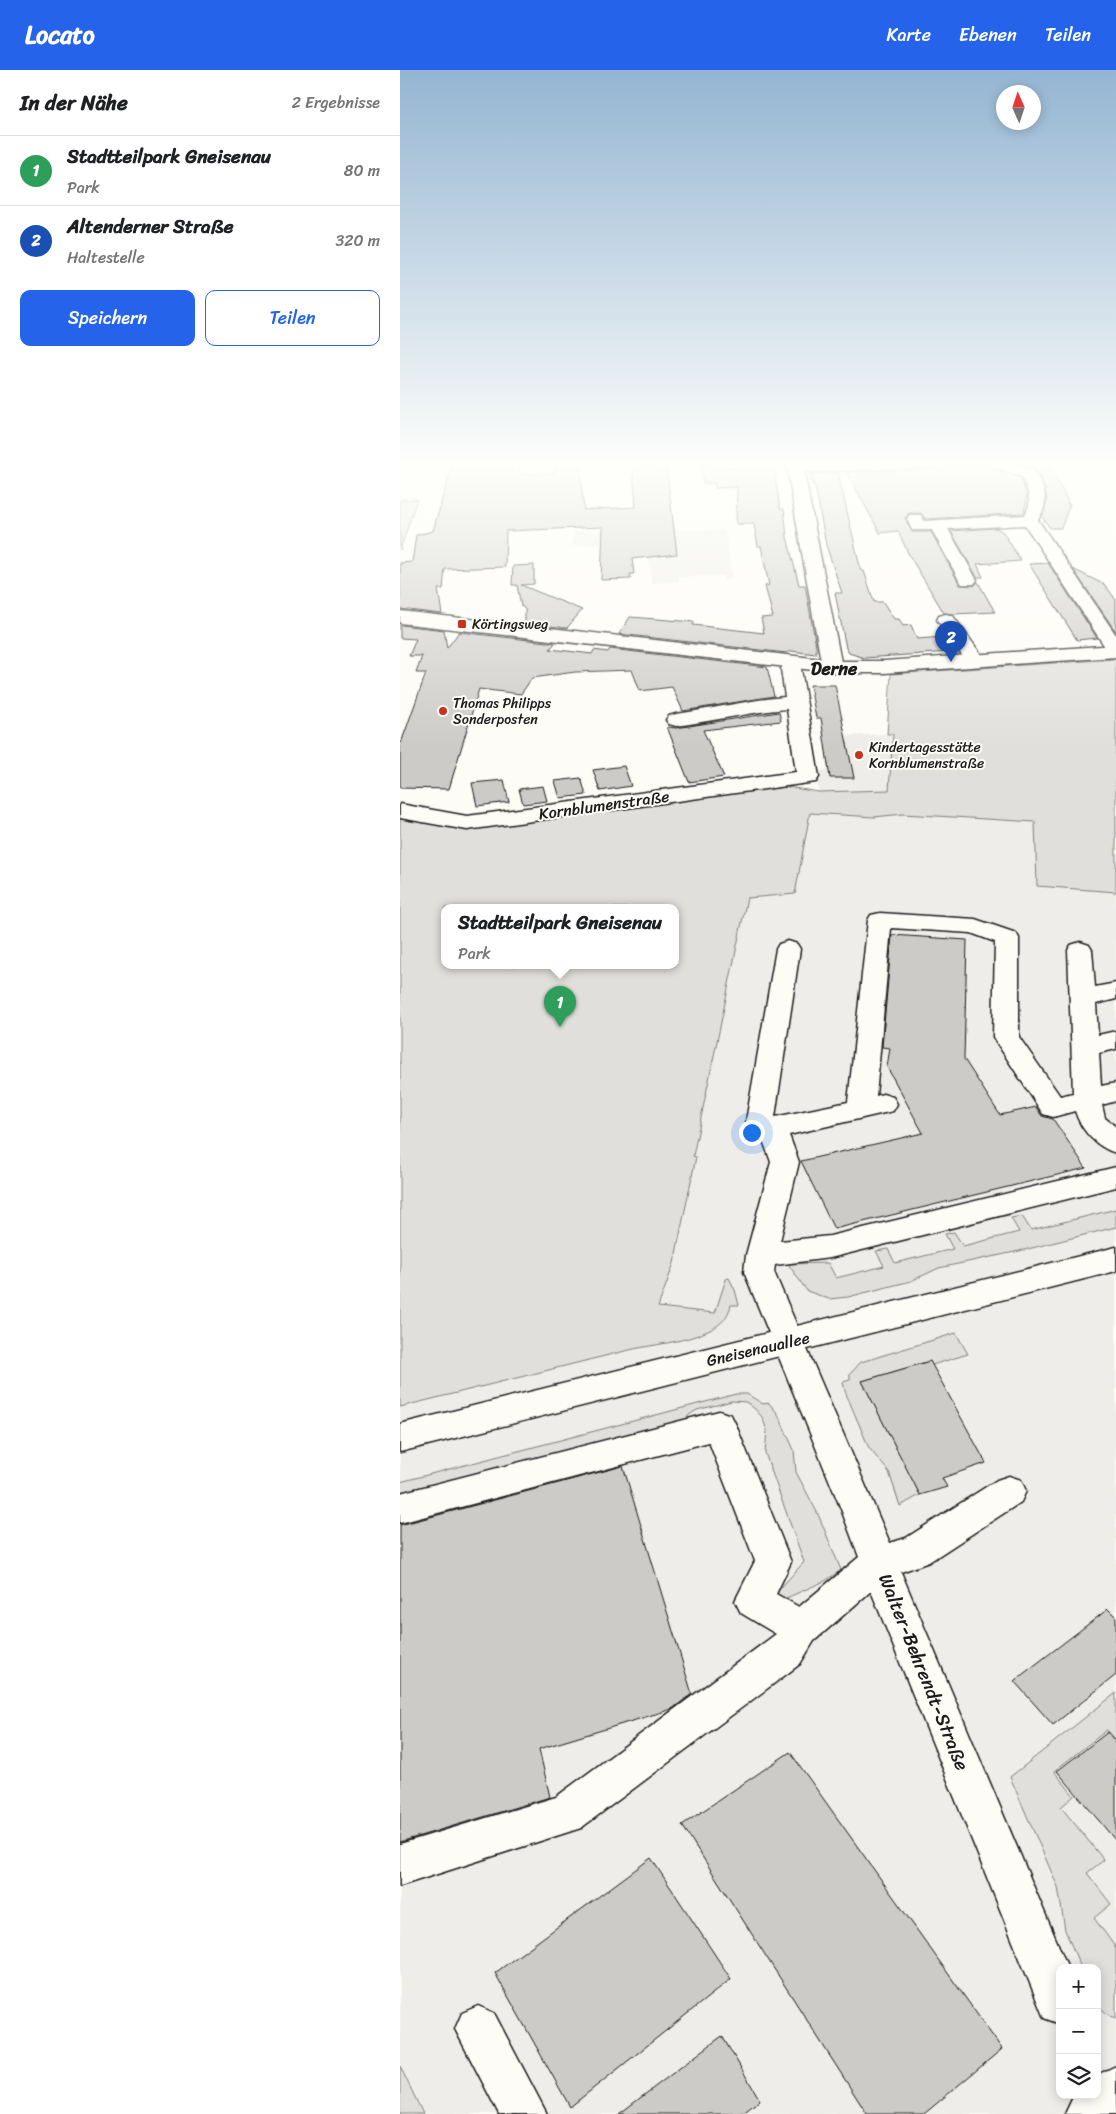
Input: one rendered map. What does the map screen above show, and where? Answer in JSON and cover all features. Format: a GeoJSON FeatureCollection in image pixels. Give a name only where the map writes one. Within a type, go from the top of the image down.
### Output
{"type":"FeatureCollection","features":[{"type":"Feature","properties":{"kind":"street"},"geometry":{"type":"LineString","coordinates":[[811,557],[832,667]]}},
{"type":"Feature","properties":{"kind":"street"},"geometry":{"type":"LineString","coordinates":[[955,557],[968,580]]}},
{"type":"Feature","properties":{"kind":"street"},"geometry":{"type":"LineString","coordinates":[[400,618],[832,667],[877,667],[1116,650],[1055,557]]}},
{"type":"Feature","properties":{"kind":"street"},"geometry":{"type":"LineString","coordinates":[[946,620],[976,661]]}},
{"type":"Feature","properties":{"kind":"street","name":"Kornblumenstraße"},"geometry":{"type":"LineString","coordinates":[[400,811],[467,823],[810,782],[791,669],[794,663]]}},
{"type":"Feature","properties":{"kind":"street"},"geometry":{"type":"LineString","coordinates":[[676,720],[728,713],[748,706],[796,702]]}},
{"type":"Feature","properties":{"kind":"street"},"geometry":{"type":"LineString","coordinates":[[773,1129],[872,1107],[880,920],[975,926],[1007,938],[1006,1037],[1053,1107],[1116,1092]]}},
{"type":"Feature","properties":{"kind":"street","name":"Walter-Behrendt-Straße"},"geometry":{"type":"LineString","coordinates":[[788,949],[760,1121],[773,1129],[785,1162],[761,1255],[759,1272],[1056,1992]]}},
{"type":"Feature","properties":{"kind":"street"},"geometry":{"type":"LineString","coordinates":[[1080,950],[1088,1108],[1093,1123],[1116,1143]]}},
{"type":"Feature","properties":{"kind":"street"},"geometry":{"type":"LineString","coordinates":[[1083,998],[1116,991]]}},
{"type":"Feature","properties":{"kind":"street"},"geometry":{"type":"LineString","coordinates":[[1085,1047],[1116,1040]]}},
{"type":"Feature","properties":{"kind":"street"},"geometry":{"type":"LineString","coordinates":[[761,1255],[830,1247],[1116,1176]]}},
{"type":"Feature","properties":{"kind":"street","name":"Gneisenauallee"},"geometry":{"type":"LineString","coordinates":[[400,1438],[1116,1260]]}},
{"type":"Feature","properties":{"kind":"street"},"geometry":{"type":"LineString","coordinates":[[400,1508],[719,1426],[773,1562],[754,1601],[801,1629]]}},
{"type":"Feature","properties":{"kind":"street"},"geometry":{"type":"LineString","coordinates":[[400,1865],[567,1814],[787,1651],[801,1629],[879,1562],[916,1551],[1009,1491]]}},
{"type":"Feature","properties":{"kind":"street"},"geometry":{"type":"LineString","coordinates":[[478,2029],[524,2114]]}},
{"type":"Feature","properties":{"kind":"shaded area"},"geometry":{"type":"Polygon","coordinates":[[[628,557],[729,557],[732,578],[723,581],[722,576],[679,577],[679,582],[651,583],[649,558],[629,559],[628,557]]]}},
{"type":"Feature","properties":{"kind":"shaded area"},"geometry":{"type":"Polygon","coordinates":[[[1116,659],[1116,892],[1037,886],[1035,822],[903,814],[874,817],[810,813],[795,894],[747,898],[693,1156],[696,1157],[674,1263],[658,1307],[715,1313],[726,1279],[729,1278],[739,1305],[731,1305],[726,1317],[718,1325],[690,1338],[625,1351],[400,1407],[400,819],[462,829],[781,786],[819,792],[889,790],[893,734],[887,734],[891,674],[1116,659]]]}},
{"type":"Feature","properties":{"kind":"shaded area","name":"Kindertagesstätte Kornblumenstraße"},"geometry":{"type":"Polygon","coordinates":[[[893,734],[890,790],[819,792],[815,771],[829,770],[836,736],[893,734]]]}},
{"type":"Feature","properties":{"kind":"shaded area"},"geometry":{"type":"Polygon","coordinates":[[[810,813],[874,817],[903,814],[1035,822],[1037,886],[1116,892],[1116,2114],[400,2114],[400,1407],[637,1348],[670,1262],[747,898],[795,894],[810,813]]]}},
{"type":"Feature","properties":{"kind":"shaded area"},"geometry":{"type":"Polygon","coordinates":[[[1116,1209],[1116,1227],[1024,1250],[939,1268],[911,1281],[848,1297],[829,1299],[807,1291],[788,1264],[828,1263],[836,1278],[884,1266],[876,1251],[888,1249],[895,1263],[953,1249],[945,1234],[954,1232],[963,1246],[1019,1232],[1011,1218],[1022,1216],[1031,1230],[1116,1209]]]}},
{"type":"Feature","properties":{"kind":"shaded area"},"geometry":{"type":"Polygon","coordinates":[[[956,1333],[968,1354],[932,1365],[929,1361],[862,1381],[920,1495],[900,1506],[889,1472],[869,1448],[843,1382],[850,1380],[850,1374],[861,1362],[956,1333]]]}},
{"type":"Feature","properties":{"kind":"shaded area"},"geometry":{"type":"Polygon","coordinates":[[[736,1394],[747,1394],[763,1404],[769,1403],[778,1414],[794,1450],[796,1472],[818,1514],[841,1570],[825,1581],[784,1599],[779,1597],[777,1592],[804,1562],[765,1453],[767,1430],[762,1417],[746,1402],[732,1401],[697,1410],[689,1415],[682,1425],[400,1504],[400,1482],[736,1394]]]}},
{"type":"Feature","properties":{"kind":"shaded area"},"geometry":{"type":"Polygon","coordinates":[[[1116,1693],[1116,1740],[1107,1730],[1054,1771],[1074,1796],[1061,1807],[1104,1860],[1087,1873],[1111,1904],[1094,1918],[1116,1948],[1116,2018],[1110,2016],[1101,2008],[1101,1964],[1079,1964],[1065,1930],[1058,1887],[1010,1777],[1116,1693]]]}},
{"type":"Feature","properties":{"kind":"shaded area"},"geometry":{"type":"Polygon","coordinates":[[[400,2066],[423,2114],[400,2114],[400,2066]]]}},
{"type":"Feature","properties":{"kind":"building"},"geometry":{"type":"Polygon","coordinates":[[[413,557],[505,557],[505,567],[445,569],[443,589],[438,589],[442,614],[400,609],[400,563],[412,562],[413,557]]]}},
{"type":"Feature","properties":{"kind":"building"},"geometry":{"type":"Polygon","coordinates":[[[602,557],[647,557],[632,559],[634,574],[630,574],[631,579],[601,580],[602,557]]]}},
{"type":"Feature","properties":{"kind":"building"},"geometry":{"type":"Polygon","coordinates":[[[763,557],[792,557],[799,585],[805,585],[816,654],[791,651],[787,653],[619,634],[630,617],[695,622],[693,625],[764,633],[761,618],[773,617],[765,586],[769,585],[763,557]]]}},
{"type":"Feature","properties":{"kind":"building"},"geometry":{"type":"Polygon","coordinates":[[[830,557],[858,557],[861,571],[864,571],[874,602],[883,602],[894,619],[899,619],[903,626],[911,625],[917,639],[943,637],[950,652],[864,658],[849,653],[846,648],[835,593],[842,593],[830,557]]]}},
{"type":"Feature","properties":{"kind":"building"},"geometry":{"type":"Polygon","coordinates":[[[910,557],[945,557],[960,585],[974,586],[978,582],[995,612],[944,613],[910,557]]]}},
{"type":"Feature","properties":{"kind":"building"},"geometry":{"type":"Polygon","coordinates":[[[966,557],[1019,557],[1021,561],[977,564],[983,577],[977,577],[966,557]]]}},
{"type":"Feature","properties":{"kind":"building"},"geometry":{"type":"Polygon","coordinates":[[[1048,563],[1097,638],[1077,640],[1029,564],[1048,563]]]}},
{"type":"Feature","properties":{"kind":"building"},"geometry":{"type":"Polygon","coordinates":[[[534,565],[534,584],[521,585],[582,610],[567,628],[525,623],[525,609],[521,606],[517,585],[512,585],[513,566],[534,565]]]}},
{"type":"Feature","properties":{"kind":"building"},"geometry":{"type":"Polygon","coordinates":[[[1073,569],[1105,585],[1116,600],[1116,632],[1073,569]]]}},
{"type":"Feature","properties":{"kind":"building"},"geometry":{"type":"Polygon","coordinates":[[[400,625],[444,630],[447,648],[459,632],[555,643],[550,649],[592,654],[594,650],[608,652],[610,649],[767,667],[774,696],[683,711],[672,687],[640,691],[632,670],[575,672],[532,678],[521,694],[479,689],[449,789],[400,788],[400,746],[426,673],[416,673],[422,656],[409,656],[416,639],[400,638],[400,625]]]}},
{"type":"Feature","properties":{"kind":"building"},"geometry":{"type":"Polygon","coordinates":[[[810,685],[835,685],[854,778],[830,778],[821,718],[816,718],[810,685]]]}},
{"type":"Feature","properties":{"kind":"building"},"geometry":{"type":"Polygon","coordinates":[[[779,712],[781,721],[703,730],[724,777],[689,782],[667,727],[676,728],[779,712]]]}},
{"type":"Feature","properties":{"kind":"building"},"geometry":{"type":"Polygon","coordinates":[[[624,766],[631,786],[600,791],[593,770],[624,766]]]}},
{"type":"Feature","properties":{"kind":"building"},"geometry":{"type":"Polygon","coordinates":[[[581,778],[586,795],[560,798],[555,781],[581,778]]]}},
{"type":"Feature","properties":{"kind":"building"},"geometry":{"type":"Polygon","coordinates":[[[504,780],[509,802],[477,806],[472,783],[504,780]]]}},
{"type":"Feature","properties":{"kind":"building"},"geometry":{"type":"Polygon","coordinates":[[[543,786],[547,801],[523,804],[519,789],[543,786]]]}},
{"type":"Feature","properties":{"kind":"building"},"geometry":{"type":"Polygon","coordinates":[[[892,935],[967,940],[964,1059],[1000,1115],[1036,1107],[1042,1116],[1053,1119],[1086,1168],[834,1229],[801,1161],[923,1133],[887,1067],[890,1048],[882,1047],[892,935]]]}},
{"type":"Feature","properties":{"kind":"building"},"geometry":{"type":"Polygon","coordinates":[[[930,1361],[986,1463],[942,1478],[947,1487],[920,1495],[862,1381],[930,1361]]]}},
{"type":"Feature","properties":{"kind":"building"},"geometry":{"type":"Polygon","coordinates":[[[623,1466],[692,1694],[672,1709],[539,1749],[550,1797],[400,1842],[400,1525],[623,1466]]]}},
{"type":"Feature","properties":{"kind":"building"},"geometry":{"type":"Polygon","coordinates":[[[1108,1609],[1116,1617],[1116,1675],[1053,1725],[1014,1681],[1108,1609]]]}},
{"type":"Feature","properties":{"kind":"building"},"geometry":{"type":"Polygon","coordinates":[[[1108,1732],[1116,1741],[1116,1841],[1057,1771],[1108,1732]]]}},
{"type":"Feature","properties":{"kind":"building"},"geometry":{"type":"Polygon","coordinates":[[[790,1752],[1002,2049],[924,2114],[867,2114],[682,1825],[790,1752]]]}},
{"type":"Feature","properties":{"kind":"building"},"geometry":{"type":"Polygon","coordinates":[[[651,1858],[731,1979],[570,2107],[495,1973],[651,1858]]]}},
{"type":"Feature","properties":{"kind":"building"},"geometry":{"type":"Polygon","coordinates":[[[722,2036],[760,2100],[742,2114],[619,2114],[722,2036]]]}},
{"type":"Feature","properties":{"kind":"place","name":"Körtingsweg"},"geometry":{"type":"Point","coordinates":[462,624]}},
{"type":"Feature","properties":{"kind":"place","name":"Altenderner Straße"},"geometry":{"type":"Point","coordinates":[951,662]}},
{"type":"Feature","properties":{"kind":"place","name":"Thomas Philipps Sonderposten"},"geometry":{"type":"Point","coordinates":[443,711]}},
{"type":"Feature","properties":{"kind":"place","name":"Kindertagesstätte Kornblumenstraße"},"geometry":{"type":"Point","coordinates":[859,755]}},
{"type":"Feature","properties":{"kind":"place","name":"Stadtteilpark Gneisenau"},"geometry":{"type":"Point","coordinates":[560,1027]}},
{"type":"Feature","properties":{"kind":"district","name":"Derne"},"geometry":{"type":"Point","coordinates":[834,669]}}]}
